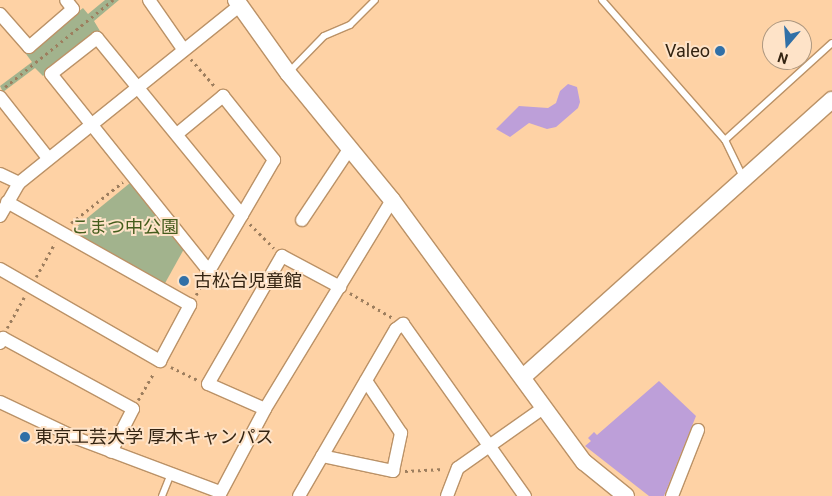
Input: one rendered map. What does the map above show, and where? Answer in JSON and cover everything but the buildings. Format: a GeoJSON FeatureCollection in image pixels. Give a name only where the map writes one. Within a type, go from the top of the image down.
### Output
{"type":"FeatureCollection","features":[{"type":"Feature","properties":{"kind":"street"},"geometry":{"type":"LineString","coordinates":[[0,14],[29,47],[73,9],[66,0]]}},
{"type":"Feature","properties":{"kind":"street"},"geometry":{"type":"LineString","coordinates":[[149,0],[183,50]]}},
{"type":"Feature","properties":{"kind":"street"},"geometry":{"type":"LineString","coordinates":[[0,216],[19,183],[238,3],[288,72],[392,200],[584,462],[626,496]]}},
{"type":"Feature","properties":{"kind":"street"},"geometry":{"type":"LineString","coordinates":[[177,134],[223,96],[274,160],[210,271],[92,123],[52,78],[51,74],[97,38],[242,215]]}},
{"type":"Feature","properties":{"kind":"street"},"geometry":{"type":"LineString","coordinates":[[0,97],[48,158]]}},
{"type":"Feature","properties":{"kind":"street"},"geometry":{"type":"LineString","coordinates":[[523,377],[743,177],[832,100]]}},
{"type":"Feature","properties":{"kind":"street"},"geometry":{"type":"LineString","coordinates":[[302,220],[350,148]]}},
{"type":"Feature","properties":{"kind":"street"},"geometry":{"type":"LineString","coordinates":[[0,174],[19,183]]}},
{"type":"Feature","properties":{"kind":"street"},"geometry":{"type":"LineString","coordinates":[[0,402],[112,452],[218,494],[265,409],[392,200]]}},
{"type":"Feature","properties":{"kind":"street"},"geometry":{"type":"LineString","coordinates":[[0,269],[160,361],[190,305],[61,234],[8,202]]}},
{"type":"Feature","properties":{"kind":"street"},"geometry":{"type":"LineString","coordinates":[[265,409],[208,384],[282,256],[340,288]]}},
{"type":"Feature","properties":{"kind":"street"},"geometry":{"type":"LineString","coordinates":[[299,496],[366,381],[403,324],[487,446],[525,496]]}},
{"type":"Feature","properties":{"kind":"street"},"geometry":{"type":"LineString","coordinates":[[1,340],[133,409],[112,452]]}},
{"type":"Feature","properties":{"kind":"street"},"geometry":{"type":"LineString","coordinates":[[322,456],[393,471],[401,433],[366,381]]}},
{"type":"Feature","properties":{"kind":"street"},"geometry":{"type":"LineString","coordinates":[[446,496],[458,468],[543,408]]}},
{"type":"Feature","properties":{"kind":"street"},"geometry":{"type":"LineString","coordinates":[[672,496],[699,437]]}},
{"type":"Feature","properties":{"kind":"lane"},"geometry":{"type":"LineString","coordinates":[[288,72],[324,36],[350,25],[375,0]]}},
{"type":"Feature","properties":{"kind":"lane"},"geometry":{"type":"LineString","coordinates":[[602,0],[725,140],[730,156],[743,177]]}},
{"type":"Feature","properties":{"kind":"lane"},"geometry":{"type":"LineString","coordinates":[[725,140],[832,43]]}},
{"type":"Feature","properties":{"kind":"lane"},"geometry":{"type":"LineString","coordinates":[[162,496],[170,474]]}},
{"type":"Feature","properties":{"kind":"path"},"geometry":{"type":"LineString","coordinates":[[0,91],[113,0]]}},
{"type":"Feature","properties":{"kind":"path"},"geometry":{"type":"LineString","coordinates":[[51,28],[74,55]]}},
{"type":"Feature","properties":{"kind":"path"},"geometry":{"type":"LineString","coordinates":[[183,50],[223,96]]}},
{"type":"Feature","properties":{"kind":"path"},"geometry":{"type":"LineString","coordinates":[[1,340],[61,234],[132,175]]}},
{"type":"Feature","properties":{"kind":"path"},"geometry":{"type":"LineString","coordinates":[[242,215],[282,256]]}},
{"type":"Feature","properties":{"kind":"path"},"geometry":{"type":"LineString","coordinates":[[190,305],[210,271]]}},
{"type":"Feature","properties":{"kind":"path"},"geometry":{"type":"LineString","coordinates":[[340,288],[403,324]]}},
{"type":"Feature","properties":{"kind":"path"},"geometry":{"type":"LineString","coordinates":[[133,409],[160,361],[208,384]]}},
{"type":"Feature","properties":{"kind":"path"},"geometry":{"type":"LineString","coordinates":[[393,471],[458,468]]}},
{"type":"Feature","properties":{"kind":"green space"},"geometry":{"type":"Polygon","coordinates":[[[105,0],[119,0],[94,21],[100,31],[43,76],[35,68],[3,92],[0,86],[32,62],[26,54],[83,8],[88,14],[105,0]]]}},
{"type":"Feature","properties":{"kind":"green space","name":"こまつ中公園"},"geometry":{"type":"Polygon","coordinates":[[[130,183],[184,249],[164,285],[70,232],[130,183]]]}},
{"type":"Feature","properties":{"kind":"shaded area"},"geometry":{"type":"Polygon","coordinates":[[[568,84],[577,87],[580,102],[578,108],[556,127],[547,129],[529,123],[510,137],[496,129],[519,106],[548,108],[556,103],[560,91],[568,84]]]}},
{"type":"Feature","properties":{"kind":"shaded area"},"geometry":{"type":"Polygon","coordinates":[[[659,381],[696,416],[664,496],[649,496],[585,446],[591,441],[588,438],[594,432],[597,435],[659,381]]]}},
{"type":"Feature","properties":{"kind":"place","name":"Valeo"},"geometry":{"type":"Point","coordinates":[720,51]}},
{"type":"Feature","properties":{"kind":"place","name":"古松台児童館"},"geometry":{"type":"Point","coordinates":[184,281]}},
{"type":"Feature","properties":{"kind":"place","name":"東京工芸大学 厚木キャンパス"},"geometry":{"type":"Point","coordinates":[25,437]}}]}
